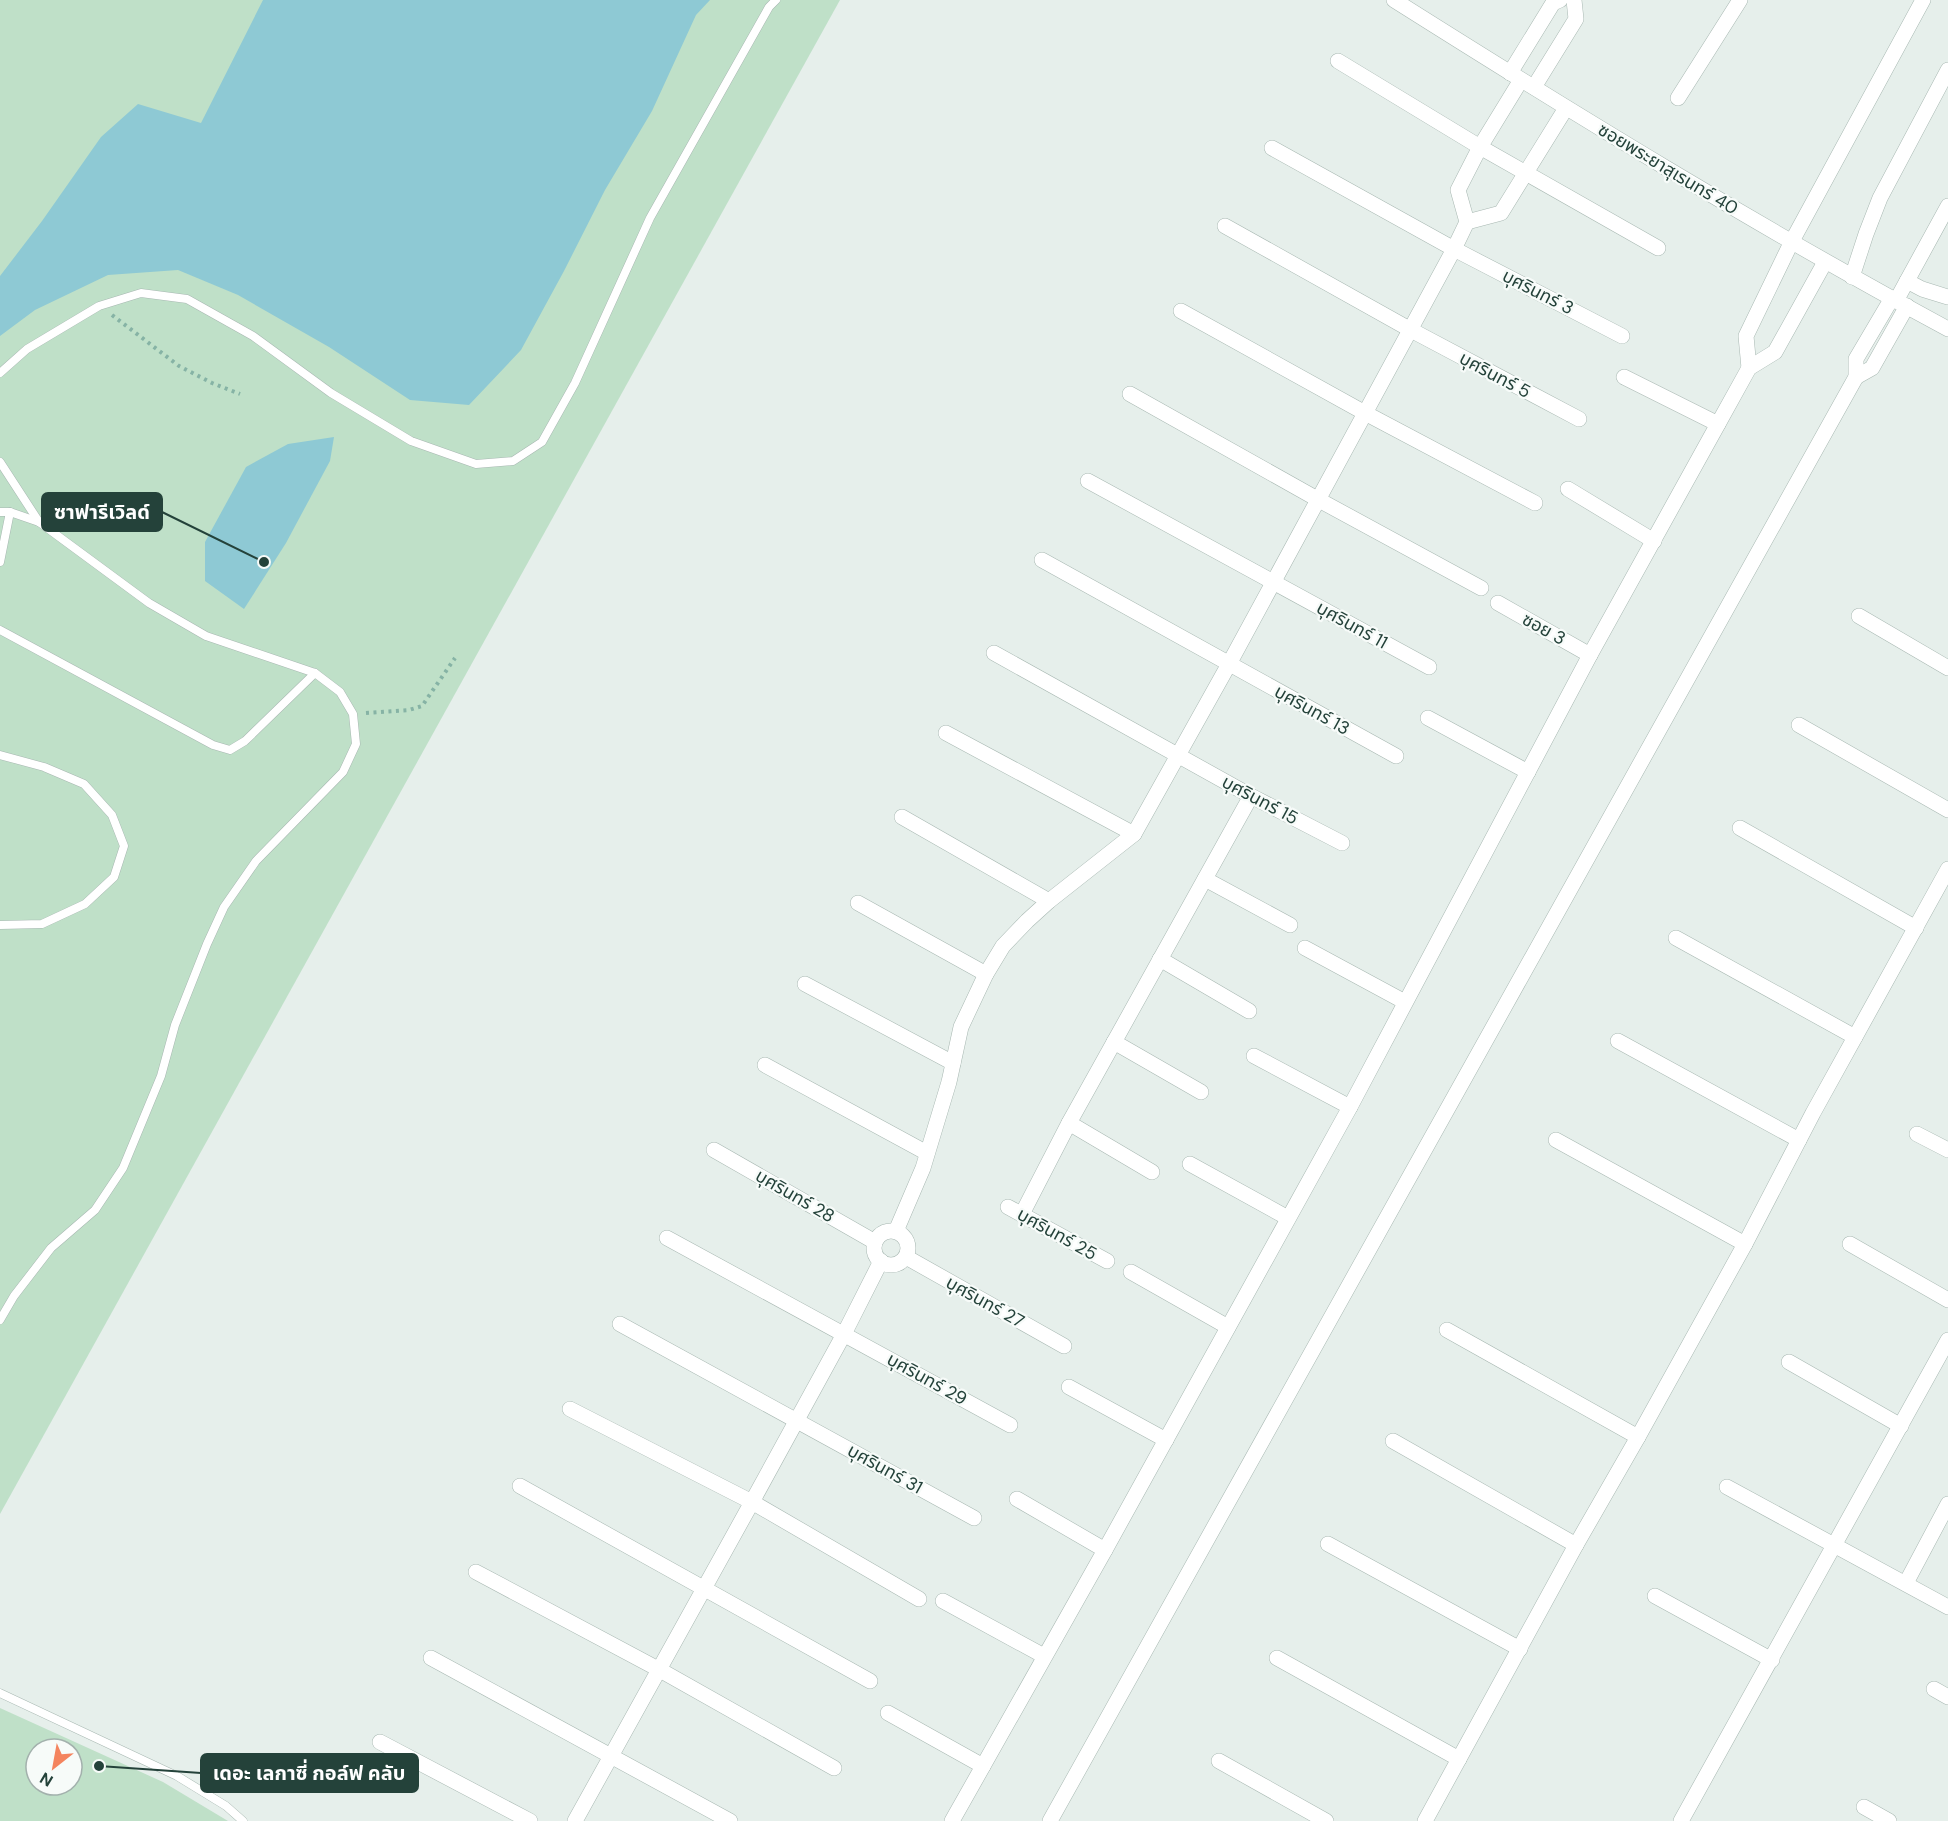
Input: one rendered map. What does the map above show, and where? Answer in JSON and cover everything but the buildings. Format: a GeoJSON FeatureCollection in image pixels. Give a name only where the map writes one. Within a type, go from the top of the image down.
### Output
{"type":"FeatureCollection","features":[{"type":"Feature","properties":{"kind":"street","name":"ซอยพระยาสุเรนทร์ 40"},"geometry":{"type":"LineString","coordinates":[[1394,0],[1566,108],[1791,243],[1948,328]]}},
{"type":"Feature","properties":{"kind":"street"},"geometry":{"type":"LineString","coordinates":[[1522,80],[1553,3],[1560,0]]}},
{"type":"Feature","properties":{"kind":"street"},"geometry":{"type":"LineString","coordinates":[[896,1231],[927,1153],[953,1064],[961,1027],[986,974],[1003,946],[1049,901],[1134,834],[1455,249],[1467,222],[1458,190],[1480,147],[1522,80],[1576,19],[1574,0]]}},
{"type":"Feature","properties":{"kind":"street"},"geometry":{"type":"LineString","coordinates":[[1678,98],[1740,0]]}},
{"type":"Feature","properties":{"kind":"street"},"geometry":{"type":"LineString","coordinates":[[1749,368],[1746,336],[1791,243],[1923,0]]}},
{"type":"Feature","properties":{"kind":"street"},"geometry":{"type":"LineString","coordinates":[[1338,61],[1480,147],[1658,248]]}},
{"type":"Feature","properties":{"kind":"street"},"geometry":{"type":"LineString","coordinates":[[1852,277],[1880,198],[1948,70]]}},
{"type":"Feature","properties":{"kind":"street"},"geometry":{"type":"LineString","coordinates":[[1467,222],[1501,213],[1566,108]]}},
{"type":"Feature","properties":{"kind":"street","name":"บุศรินทร์ 3"},"geometry":{"type":"LineString","coordinates":[[1272,148],[1455,249],[1622,336]]}},
{"type":"Feature","properties":{"kind":"street"},"geometry":{"type":"LineString","coordinates":[[1050,1821],[1856,377],[1856,359],[1898,302],[1906,281],[1948,206]]}},
{"type":"Feature","properties":{"kind":"street","name":"บุศรินทร์ 5"},"geometry":{"type":"LineString","coordinates":[[1225,226],[1411,330],[1579,419]]}},
{"type":"Feature","properties":{"kind":"street"},"geometry":{"type":"LineString","coordinates":[[952,1821],[1350,1107],[1590,655],[1749,368],[1775,352],[1825,262]]}},
{"type":"Feature","properties":{"kind":"street"},"geometry":{"type":"LineString","coordinates":[[1906,281],[1948,297]]}},
{"type":"Feature","properties":{"kind":"street"},"geometry":{"type":"LineString","coordinates":[[1181,311],[1365,413],[1535,503]]}},
{"type":"Feature","properties":{"kind":"street"},"geometry":{"type":"LineString","coordinates":[[1624,377],[1718,424]]}},
{"type":"Feature","properties":{"kind":"street"},"geometry":{"type":"LineString","coordinates":[[1130,394],[1481,588]]}},
{"type":"Feature","properties":{"kind":"street","name":"บุศรินทร์ 11"},"geometry":{"type":"LineString","coordinates":[[1088,481],[1430,668]]}},
{"type":"Feature","properties":{"kind":"street"},"geometry":{"type":"LineString","coordinates":[[1568,489],[1654,541]]}},
{"type":"Feature","properties":{"kind":"street","name":"บุศรินทร์ 13"},"geometry":{"type":"LineString","coordinates":[[1042,560],[1396,756]]}},
{"type":"Feature","properties":{"kind":"street","name":"ซอย 3"},"geometry":{"type":"LineString","coordinates":[[1498,603],[1590,655]]}},
{"type":"Feature","properties":{"kind":"street"},"geometry":{"type":"LineString","coordinates":[[1859,616],[1948,668]]}},
{"type":"Feature","properties":{"kind":"street","name":"บุศรินทร์ 15"},"geometry":{"type":"LineString","coordinates":[[994,653],[1251,796],[1342,843]]}},
{"type":"Feature","properties":{"kind":"street"},"geometry":{"type":"LineString","coordinates":[[1428,718],[1528,772]]}},
{"type":"Feature","properties":{"kind":"street"},"geometry":{"type":"LineString","coordinates":[[1798,725],[1948,810]]}},
{"type":"Feature","properties":{"kind":"street"},"geometry":{"type":"LineString","coordinates":[[946,734],[1134,834]]}},
{"type":"Feature","properties":{"kind":"street"},"geometry":{"type":"LineString","coordinates":[[1022,1214],[1069,1124],[1251,796]]}},
{"type":"Feature","properties":{"kind":"street"},"geometry":{"type":"LineString","coordinates":[[902,817],[1049,901]]}},
{"type":"Feature","properties":{"kind":"street"},"geometry":{"type":"LineString","coordinates":[[1740,828],[1916,928]]}},
{"type":"Feature","properties":{"kind":"street"},"geometry":{"type":"LineString","coordinates":[[1425,1821],[1576,1545],[1745,1244],[1799,1140],[1948,869]]}},
{"type":"Feature","properties":{"kind":"street"},"geometry":{"type":"LineString","coordinates":[[1205,879],[1290,925]]}},
{"type":"Feature","properties":{"kind":"street"},"geometry":{"type":"LineString","coordinates":[[858,903],[986,974]]}},
{"type":"Feature","properties":{"kind":"street"},"geometry":{"type":"LineString","coordinates":[[1676,938],[1855,1037]]}},
{"type":"Feature","properties":{"kind":"street"},"geometry":{"type":"LineString","coordinates":[[1305,948],[1405,1002]]}},
{"type":"Feature","properties":{"kind":"street"},"geometry":{"type":"LineString","coordinates":[[1160,959],[1249,1011]]}},
{"type":"Feature","properties":{"kind":"street"},"geometry":{"type":"LineString","coordinates":[[805,984],[953,1064]]}},
{"type":"Feature","properties":{"kind":"street"},"geometry":{"type":"LineString","coordinates":[[1618,1041],[1799,1140]]}},
{"type":"Feature","properties":{"kind":"street"},"geometry":{"type":"LineString","coordinates":[[1114,1042],[1201,1092]]}},
{"type":"Feature","properties":{"kind":"street"},"geometry":{"type":"LineString","coordinates":[[1254,1056],[1350,1107]]}},
{"type":"Feature","properties":{"kind":"street"},"geometry":{"type":"LineString","coordinates":[[765,1065],[927,1153]]}},
{"type":"Feature","properties":{"kind":"street"},"geometry":{"type":"LineString","coordinates":[[1069,1124],[1152,1172]]}},
{"type":"Feature","properties":{"kind":"street"},"geometry":{"type":"LineString","coordinates":[[1917,1134],[1948,1150]]}},
{"type":"Feature","properties":{"kind":"street"},"geometry":{"type":"LineString","coordinates":[[1556,1140],[1745,1244]]}},
{"type":"Feature","properties":{"kind":"street","name":"บุศรินทร์ 28"},"geometry":{"type":"LineString","coordinates":[[714,1150],[875,1242]]}},
{"type":"Feature","properties":{"kind":"street"},"geometry":{"type":"LineString","coordinates":[[1190,1164],[1288,1218]]}},
{"type":"Feature","properties":{"kind":"street","name":"บุศรินทร์ 25"},"geometry":{"type":"LineString","coordinates":[[1008,1207],[1107,1261]]}},
{"type":"Feature","properties":{"kind":"street"},"geometry":{"type":"LineString","coordinates":[[896,1231],[906,1238],[908,1244],[906,1257],[894,1265],[887,1265],[881,1262],[874,1249],[875,1242],[884,1232],[896,1231]]}},
{"type":"Feature","properties":{"kind":"street","name":"บุศรินทร์ 29"},"geometry":{"type":"LineString","coordinates":[[667,1238],[1010,1425]]}},
{"type":"Feature","properties":{"kind":"street"},"geometry":{"type":"LineString","coordinates":[[1850,1244],[1948,1300]]}},
{"type":"Feature","properties":{"kind":"street","name":"บุศรินทร์ 27"},"geometry":{"type":"LineString","coordinates":[[906,1257],[1064,1346]]}},
{"type":"Feature","properties":{"kind":"street"},"geometry":{"type":"LineString","coordinates":[[575,1821],[752,1503],[881,1262]]}},
{"type":"Feature","properties":{"kind":"street"},"geometry":{"type":"LineString","coordinates":[[1131,1272],[1228,1327]]}},
{"type":"Feature","properties":{"kind":"street","name":"บุศรินทร์ 31"},"geometry":{"type":"LineString","coordinates":[[620,1324],[974,1518]]}},
{"type":"Feature","properties":{"kind":"street"},"geometry":{"type":"LineString","coordinates":[[1447,1330],[1638,1437]]}},
{"type":"Feature","properties":{"kind":"street"},"geometry":{"type":"LineString","coordinates":[[1681,1821],[1948,1340]]}},
{"type":"Feature","properties":{"kind":"street"},"geometry":{"type":"LineString","coordinates":[[1790,1362],[1901,1426]]}},
{"type":"Feature","properties":{"kind":"street"},"geometry":{"type":"LineString","coordinates":[[1069,1386],[1166,1440]]}},
{"type":"Feature","properties":{"kind":"street"},"geometry":{"type":"LineString","coordinates":[[570,1409],[752,1503],[919,1599]]}},
{"type":"Feature","properties":{"kind":"street"},"geometry":{"type":"LineString","coordinates":[[1393,1441],[1576,1545]]}},
{"type":"Feature","properties":{"kind":"street"},"geometry":{"type":"LineString","coordinates":[[520,1486],[870,1681]]}},
{"type":"Feature","properties":{"kind":"street"},"geometry":{"type":"LineString","coordinates":[[1727,1488],[1948,1607]]}},
{"type":"Feature","properties":{"kind":"street"},"geometry":{"type":"LineString","coordinates":[[1017,1499],[1105,1550]]}},
{"type":"Feature","properties":{"kind":"street"},"geometry":{"type":"LineString","coordinates":[[1906,1583],[1948,1504]]}},
{"type":"Feature","properties":{"kind":"street"},"geometry":{"type":"LineString","coordinates":[[1328,1544],[1520,1649]]}},
{"type":"Feature","properties":{"kind":"street"},"geometry":{"type":"LineString","coordinates":[[476,1572],[660,1670],[834,1768]]}},
{"type":"Feature","properties":{"kind":"street"},"geometry":{"type":"LineString","coordinates":[[1655,1596],[1772,1660]]}},
{"type":"Feature","properties":{"kind":"street"},"geometry":{"type":"LineString","coordinates":[[943,1601],[1044,1656]]}},
{"type":"Feature","properties":{"kind":"street"},"geometry":{"type":"LineString","coordinates":[[431,1658],[730,1821]]}},
{"type":"Feature","properties":{"kind":"street"},"geometry":{"type":"LineString","coordinates":[[1277,1658],[1459,1759]]}},
{"type":"Feature","properties":{"kind":"street"},"geometry":{"type":"LineString","coordinates":[[1934,1689],[1948,1696]]}},
{"type":"Feature","properties":{"kind":"street"},"geometry":{"type":"LineString","coordinates":[[888,1713],[984,1766]]}},
{"type":"Feature","properties":{"kind":"street"},"geometry":{"type":"LineString","coordinates":[[380,1742],[530,1821]]}},
{"type":"Feature","properties":{"kind":"street"},"geometry":{"type":"LineString","coordinates":[[1219,1761],[1326,1821]]}},
{"type":"Feature","properties":{"kind":"street"},"geometry":{"type":"LineString","coordinates":[[1864,1807],[1889,1821]]}},
{"type":"Feature","properties":{"kind":"lane"},"geometry":{"type":"LineString","coordinates":[[0,373],[27,349],[99,306],[141,293],[186,299],[253,336],[331,393],[411,441],[476,464],[513,461],[542,442],[575,383],[650,218],[776,0]]}},
{"type":"Feature","properties":{"kind":"lane"},"geometry":{"type":"LineString","coordinates":[[0,462],[39,522]]}},
{"type":"Feature","properties":{"kind":"lane"},"geometry":{"type":"LineString","coordinates":[[0,512],[10,512],[39,522],[149,603],[206,636],[315,673],[340,692],[353,714],[356,744],[343,772],[256,861],[224,907],[175,1024],[161,1076],[123,1168],[95,1210],[51,1248],[14,1296],[0,1320]]}},
{"type":"Feature","properties":{"kind":"lane"},"geometry":{"type":"LineString","coordinates":[[0,562],[10,512]]}},
{"type":"Feature","properties":{"kind":"lane"},"geometry":{"type":"LineString","coordinates":[[0,630],[203,740],[230,750],[245,741],[315,673]]}},
{"type":"Feature","properties":{"kind":"lane"},"geometry":{"type":"LineString","coordinates":[[0,755],[44,766],[84,784],[112,815],[124,846],[114,877],[85,903],[42,924],[0,925]]}},
{"type":"Feature","properties":{"kind":"lane"},"geometry":{"type":"LineString","coordinates":[[0,1693],[177,1776],[226,1806],[243,1821]]}},
{"type":"Feature","properties":{"kind":"path"},"geometry":{"type":"LineString","coordinates":[[99,306],[179,366],[240,394]]}},
{"type":"Feature","properties":{"kind":"path"},"geometry":{"type":"LineString","coordinates":[[353,714],[409,710],[422,706],[455,658]]}},
{"type":"Feature","properties":{"kind":"green space"},"geometry":{"type":"Polygon","coordinates":[[[0,0],[840,0],[0,1514],[0,0]]]}},
{"type":"Feature","properties":{"kind":"green space"},"geometry":{"type":"Polygon","coordinates":[[[0,1708],[64,1737],[24,1737],[24,1797],[84,1797],[84,1746],[163,1782],[228,1821],[0,1821],[0,1708]]]}},
{"type":"Feature","properties":{"kind":"water"},"geometry":{"type":"Polygon","coordinates":[[[263,0],[710,0],[696,15],[652,111],[605,190],[521,350],[469,405],[410,400],[329,347],[238,295],[178,270],[108,275],[35,310],[0,336],[0,276],[101,137],[138,104],[201,123],[263,0]]]}},
{"type":"Feature","properties":{"kind":"water"},"geometry":{"type":"Polygon","coordinates":[[[334,437],[330,461],[286,543],[244,609],[205,581],[205,542],[246,467],[288,444],[334,437]]]}},
{"type":"Feature","properties":{"kind":"place","name":"ซาฟารีเวิลด์"},"geometry":{"type":"Point","coordinates":[264,562]}},
{"type":"Feature","properties":{"kind":"place","name":"เดอะ เลกาซี่ กอล์ฟ คลับ"},"geometry":{"type":"Point","coordinates":[99,1766]}}]}
